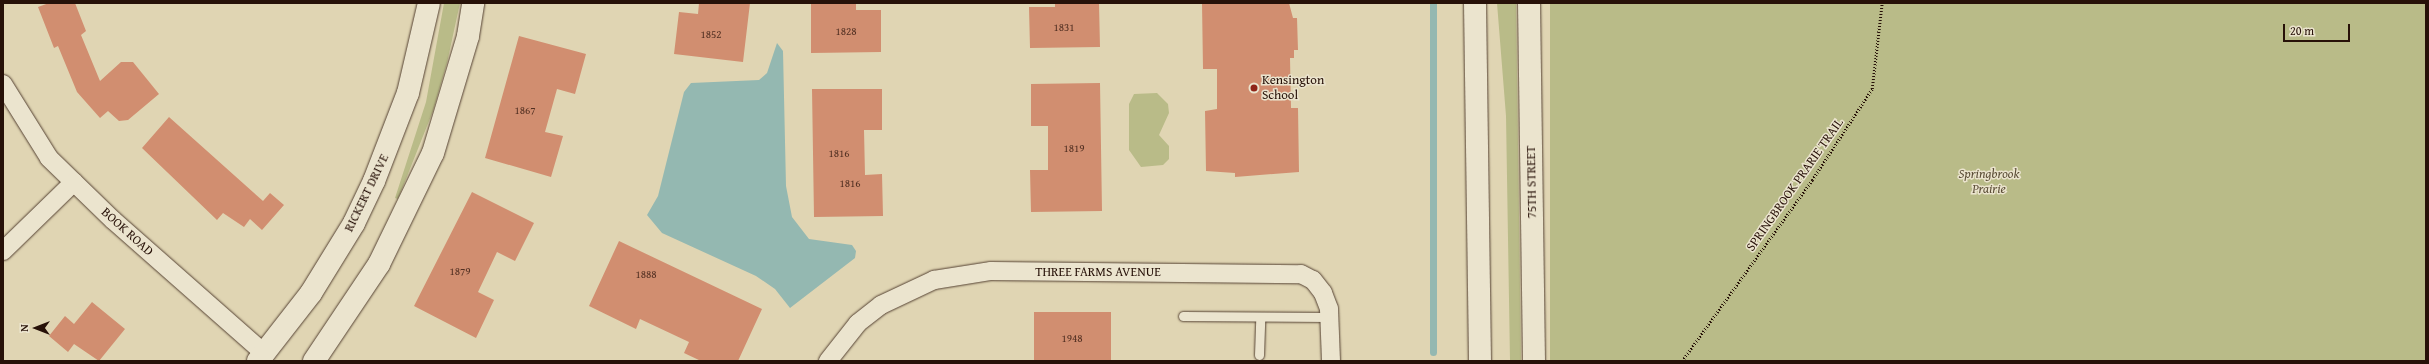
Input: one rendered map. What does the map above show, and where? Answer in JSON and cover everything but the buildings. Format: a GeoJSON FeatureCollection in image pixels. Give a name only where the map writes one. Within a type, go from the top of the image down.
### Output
{"type":"FeatureCollection","features":[{"type":"Feature","properties":{"kind":"street","name":"RICKERT DRIVE"},"geometry":{"type":"LineString","coordinates":[[265,359],[311,293],[354,223],[374,181],[408,93],[429,3]]}},
{"type":"Feature","properties":{"kind":"street"},"geometry":{"type":"LineString","coordinates":[[314,361],[379,264],[433,153],[460,64],[473,3]]}},
{"type":"Feature","properties":{"kind":"street"},"geometry":{"type":"LineString","coordinates":[[1475,3],[1480,361]]}},
{"type":"Feature","properties":{"kind":"street","name":"75TH STREET"},"geometry":{"type":"LineString","coordinates":[[1529,3],[1534,361]]}},
{"type":"Feature","properties":{"kind":"street","name":"BOOK ROAD"},"geometry":{"type":"LineString","coordinates":[[3,84],[49,158],[265,359]]}},
{"type":"Feature","properties":{"kind":"street"},"geometry":{"type":"LineString","coordinates":[[3,251],[74,182]]}},
{"type":"Feature","properties":{"kind":"street","name":"THREE FARMS AVENUE"},"geometry":{"type":"LineString","coordinates":[[828,361],[858,323],[881,305],[934,280],[991,271],[1290,272],[1313,280],[1323,293],[1329,317],[1331,361]]}},
{"type":"Feature","properties":{"kind":"lane"},"geometry":{"type":"LineString","coordinates":[[1183,316],[1329,317]]}},
{"type":"Feature","properties":{"kind":"lane"},"geometry":{"type":"LineString","coordinates":[[1259,355],[1260,317]]}},
{"type":"Feature","properties":{"kind":"path","name":"SPRINGBROOK PRARIE TRAIL"},"geometry":{"type":"LineString","coordinates":[[1682,361],[1812,180],[1872,88],[1882,3]]}},
{"type":"Feature","properties":{"kind":"green space"},"geometry":{"type":"Polygon","coordinates":[[[444,3],[460,3],[447,63],[433,111],[398,199],[395,198],[426,102],[444,3]]]}},
{"type":"Feature","properties":{"kind":"green space"},"geometry":{"type":"Polygon","coordinates":[[[1497,3],[1516,3],[1521,361],[1510,361],[1506,116],[1497,3]]]}},
{"type":"Feature","properties":{"kind":"green space","name":"Springbrook Prairie"},"geometry":{"type":"Polygon","coordinates":[[[1550,3],[2426,3],[2426,361],[1550,361],[1550,3]]]}},
{"type":"Feature","properties":{"kind":"green space"},"geometry":{"type":"Polygon","coordinates":[[[1157,93],[1168,104],[1169,113],[1159,135],[1169,146],[1169,159],[1163,165],[1141,167],[1129,150],[1129,104],[1134,94],[1157,93]]]}},
{"type":"Feature","properties":{"kind":"water"},"geometry":{"type":"Polygon","coordinates":[[[777,43],[783,51],[786,186],[792,217],[809,239],[852,245],[856,251],[855,258],[790,308],[775,289],[756,276],[662,233],[647,215],[658,196],[684,92],[691,83],[759,80],[767,73],[777,43]]]}},
{"type":"Feature","properties":{"kind":"waterway"},"geometry":{"type":"LineString","coordinates":[[1433,3],[1433,352]]}},
{"type":"Feature","properties":{"kind":"place","name":"Kensington School"},"geometry":{"type":"Point","coordinates":[1254,88]}}]}
